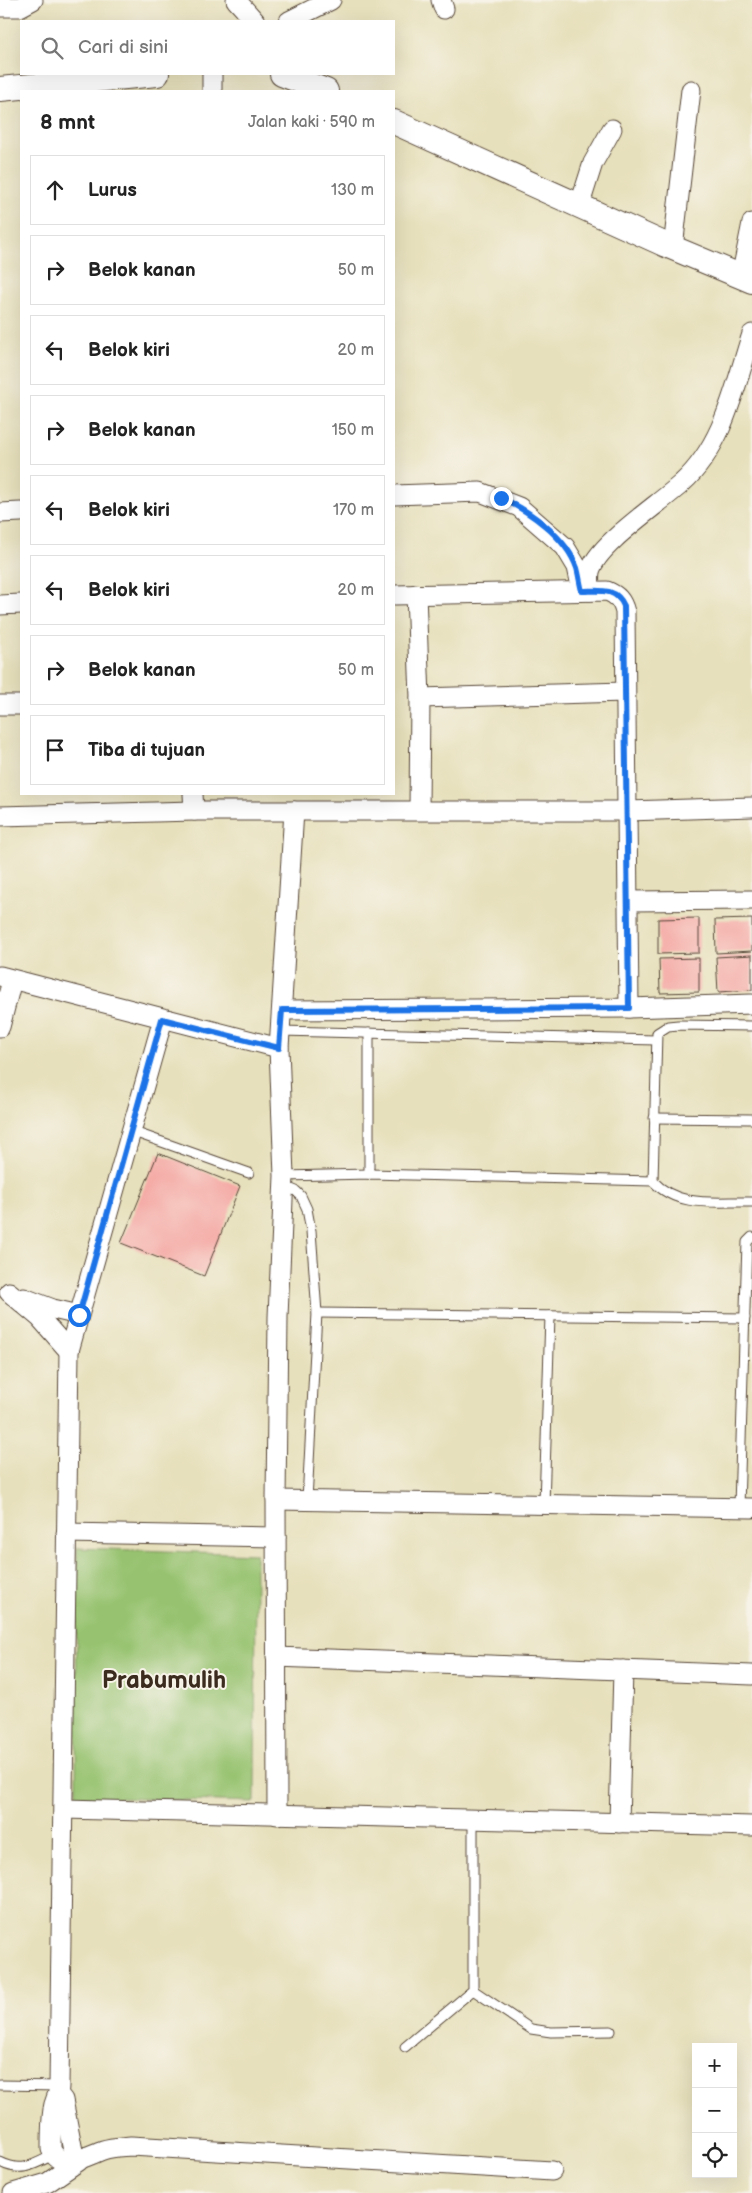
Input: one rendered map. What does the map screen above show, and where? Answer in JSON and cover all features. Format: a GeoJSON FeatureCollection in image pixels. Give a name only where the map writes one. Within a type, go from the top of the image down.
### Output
{"type":"FeatureCollection","features":[{"type":"Feature","properties":{"kind":"street"},"geometry":{"type":"LineString","coordinates":[[0,7],[20,7],[34,0]]}},
{"type":"Feature","properties":{"kind":"street"},"geometry":{"type":"LineString","coordinates":[[236,0],[254,20]]}},
{"type":"Feature","properties":{"kind":"street"},"geometry":{"type":"LineString","coordinates":[[292,20],[331,0]]}},
{"type":"Feature","properties":{"kind":"street"},"geometry":{"type":"LineString","coordinates":[[0,89],[109,85],[153,75]]}},
{"type":"Feature","properties":{"kind":"street"},"geometry":{"type":"LineString","coordinates":[[212,75],[212,90]]}},
{"type":"Feature","properties":{"kind":"street"},"geometry":{"type":"LineString","coordinates":[[285,75],[323,90]]}},
{"type":"Feature","properties":{"kind":"street"},"geometry":{"type":"LineString","coordinates":[[673,248],[691,90]]}},
{"type":"Feature","properties":{"kind":"street"},"geometry":{"type":"LineString","coordinates":[[395,122],[579,207],[747,279],[752,223]]}},
{"type":"Feature","properties":{"kind":"street"},"geometry":{"type":"LineString","coordinates":[[579,207],[593,163],[612,128]]}},
{"type":"Feature","properties":{"kind":"street"},"geometry":{"type":"LineString","coordinates":[[586,591],[590,572],[596,559],[610,543],[682,484],[698,468],[709,453],[724,419],[752,334]]}},
{"type":"Feature","properties":{"kind":"street"},"geometry":{"type":"LineString","coordinates":[[395,495],[480,492],[519,506],[565,547],[577,568],[586,591]]}},
{"type":"Feature","properties":{"kind":"street"},"geometry":{"type":"LineString","coordinates":[[0,513],[20,512]]}},
{"type":"Feature","properties":{"kind":"street"},"geometry":{"type":"LineString","coordinates":[[395,595],[607,590],[616,594],[624,606],[629,1008]]}},
{"type":"Feature","properties":{"kind":"street"},"geometry":{"type":"LineString","coordinates":[[416,594],[420,698],[419,810]]}},
{"type":"Feature","properties":{"kind":"street"},"geometry":{"type":"LineString","coordinates":[[0,605],[20,604]]}},
{"type":"Feature","properties":{"kind":"street"},"geometry":{"type":"LineString","coordinates":[[420,698],[625,692]]}},
{"type":"Feature","properties":{"kind":"street"},"geometry":{"type":"LineString","coordinates":[[0,705],[20,705]]}},
{"type":"Feature","properties":{"kind":"street"},"geometry":{"type":"LineString","coordinates":[[0,816],[194,802],[294,810],[628,810],[752,807]]}},
{"type":"Feature","properties":{"kind":"street"},"geometry":{"type":"LineString","coordinates":[[277,1815],[276,1500],[278,1317],[284,1181],[280,1039],[294,810]]}},
{"type":"Feature","properties":{"kind":"street"},"geometry":{"type":"LineString","coordinates":[[628,901],[752,900]]}},
{"type":"Feature","properties":{"kind":"street"},"geometry":{"type":"LineString","coordinates":[[0,1027],[6,978],[162,1019],[280,1039]]}},
{"type":"Feature","properties":{"kind":"street"},"geometry":{"type":"LineString","coordinates":[[282,1010],[629,1008],[752,1004]]}},
{"type":"Feature","properties":{"kind":"street"},"geometry":{"type":"LineString","coordinates":[[77,2161],[61,2159],[53,2155],[50,2149],[54,2102],[59,2090],[69,1351],[162,1019]]}},
{"type":"Feature","properties":{"kind":"street"},"geometry":{"type":"LineString","coordinates":[[5,1290],[53,1309],[79,1315]]}},
{"type":"Feature","properties":{"kind":"street"},"geometry":{"type":"LineString","coordinates":[[5,1290],[40,1318],[69,1351]]}},
{"type":"Feature","properties":{"kind":"street"},"geometry":{"type":"LineString","coordinates":[[276,1500],[745,1508]]}},
{"type":"Feature","properties":{"kind":"street"},"geometry":{"type":"LineString","coordinates":[[66,1533],[276,1537]]}},
{"type":"Feature","properties":{"kind":"street"},"geometry":{"type":"LineString","coordinates":[[276,1656],[752,1676]]}},
{"type":"Feature","properties":{"kind":"street"},"geometry":{"type":"LineString","coordinates":[[619,1823],[623,1670]]}},
{"type":"Feature","properties":{"kind":"street"},"geometry":{"type":"LineString","coordinates":[[64,1809],[752,1826]]}},
{"type":"Feature","properties":{"kind":"street"},"geometry":{"type":"LineString","coordinates":[[59,2090],[77,2161]]}},
{"type":"Feature","properties":{"kind":"street"},"geometry":{"type":"LineString","coordinates":[[13,2193],[47,2183],[77,2161],[103,2150],[131,2146],[552,2171]]}},
{"type":"Feature","properties":{"kind":"lane"},"geometry":{"type":"LineString","coordinates":[[653,1182],[657,1033],[668,1026],[752,1026]]}},
{"type":"Feature","properties":{"kind":"lane"},"geometry":{"type":"LineString","coordinates":[[280,1039],[369,1033],[656,1040]]}},
{"type":"Feature","properties":{"kind":"lane"},"geometry":{"type":"LineString","coordinates":[[369,1033],[369,1174]]}},
{"type":"Feature","properties":{"kind":"lane"},"geometry":{"type":"LineString","coordinates":[[654,1118],[752,1119]]}},
{"type":"Feature","properties":{"kind":"lane"},"geometry":{"type":"LineString","coordinates":[[131,1132],[249,1173]]}},
{"type":"Feature","properties":{"kind":"lane"},"geometry":{"type":"LineString","coordinates":[[284,1181],[369,1174],[653,1182],[662,1191],[685,1200],[752,1202]]}},
{"type":"Feature","properties":{"kind":"lane"},"geometry":{"type":"LineString","coordinates":[[284,1181],[301,1196],[307,1209],[311,1231],[316,1313],[307,1500]]}},
{"type":"Feature","properties":{"kind":"lane"},"geometry":{"type":"LineString","coordinates":[[745,1508],[744,1318],[747,1242],[752,1237]]}},
{"type":"Feature","properties":{"kind":"lane"},"geometry":{"type":"LineString","coordinates":[[316,1313],[744,1318]]}},
{"type":"Feature","properties":{"kind":"lane"},"geometry":{"type":"LineString","coordinates":[[544,1504],[550,1316]]}},
{"type":"Feature","properties":{"kind":"lane"},"geometry":{"type":"LineString","coordinates":[[473,1819],[473,1990]]}},
{"type":"Feature","properties":{"kind":"lane"},"geometry":{"type":"LineString","coordinates":[[473,1990],[531,2029],[551,2032],[611,2031]]}},
{"type":"Feature","properties":{"kind":"lane"},"geometry":{"type":"LineString","coordinates":[[405,2047],[473,1990]]}},
{"type":"Feature","properties":{"kind":"lane"},"geometry":{"type":"LineString","coordinates":[[0,2085],[59,2090]]}},
{"type":"Feature","properties":{"kind":"lane"},"geometry":{"type":"LineString","coordinates":[[0,2162],[10,2167],[28,2168],[53,2155]]}},
{"type":"Feature","properties":{"kind":"green space"},"geometry":{"type":"Polygon","coordinates":[[[77,1548],[256,1554],[255,1802],[76,1797],[77,1548]]]}},
{"type":"Feature","properties":{"kind":"building"},"geometry":{"type":"Polygon","coordinates":[[[699,918],[699,953],[658,954],[658,919],[699,918]]]}},
{"type":"Feature","properties":{"kind":"building"},"geometry":{"type":"Polygon","coordinates":[[[752,919],[752,951],[716,953],[715,920],[752,919]]]}},
{"type":"Feature","properties":{"kind":"building"},"geometry":{"type":"Polygon","coordinates":[[[752,955],[752,990],[718,992],[716,957],[752,955]]]}},
{"type":"Feature","properties":{"kind":"building"},"geometry":{"type":"Polygon","coordinates":[[[699,958],[699,992],[660,993],[659,959],[699,958]]]}},
{"type":"Feature","properties":{"kind":"building"},"geometry":{"type":"Polygon","coordinates":[[[158,1153],[240,1186],[204,1276],[121,1243],[158,1153]]]}},
{"type":"Feature","properties":{"kind":"district","name":"Prabumulih"},"geometry":{"type":"Point","coordinates":[164,1680]}},
{"type":"Feature","properties":{"kind":"route"},"geometry":{"type":"LineString","coordinates":[[79,1315],[162,1019],[279,1048],[282,1010],[629,1008],[624,606],[616,594],[607,590],[582,591],[577,568],[565,547],[519,506],[501,498]]}}]}
